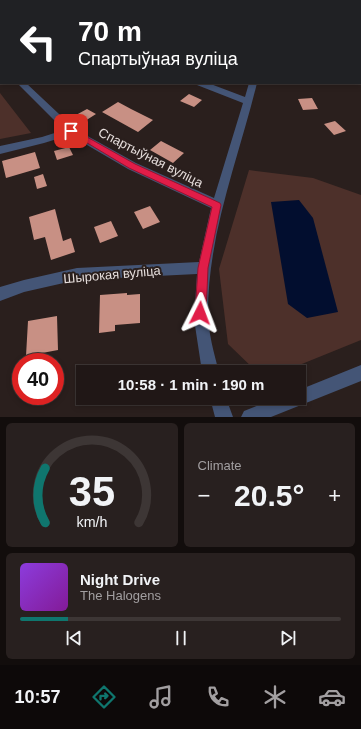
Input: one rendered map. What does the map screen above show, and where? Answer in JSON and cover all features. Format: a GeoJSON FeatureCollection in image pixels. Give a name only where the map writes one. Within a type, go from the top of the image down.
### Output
{"type":"FeatureCollection","features":[{"type":"Feature","properties":{"kind":"street","name":"Спартыўная вуліца"},"geometry":{"type":"LineString","coordinates":[[22,84],[71,131],[132,166],[217,205]]}},
{"type":"Feature","properties":{"kind":"street"},"geometry":{"type":"LineString","coordinates":[[203,84],[249,102]]}},
{"type":"Feature","properties":{"kind":"street"},"geometry":{"type":"LineString","coordinates":[[210,365],[200,313],[203,268],[217,205],[249,102],[253,84]]}},
{"type":"Feature","properties":{"kind":"street"},"geometry":{"type":"LineString","coordinates":[[0,150],[44,140],[71,131]]}},
{"type":"Feature","properties":{"kind":"street","name":"Шырокая вуліца"},"geometry":{"type":"LineString","coordinates":[[0,294],[24,286],[77,274],[203,268]]}},
{"type":"Feature","properties":{"kind":"street"},"geometry":{"type":"LineString","coordinates":[[306,395],[361,373]]}},
{"type":"Feature","properties":{"kind":"street"},"geometry":{"type":"LineString","coordinates":[[220,405],[224,417]]}},
{"type":"Feature","properties":{"kind":"street"},"geometry":{"type":"LineString","coordinates":[[250,417],[281,405]]}},
{"type":"Feature","properties":{"kind":"shaded area"},"geometry":{"type":"Polygon","coordinates":[[[0,93],[31,133],[0,139],[0,93]]]}},
{"type":"Feature","properties":{"kind":"shaded area"},"geometry":{"type":"Polygon","coordinates":[[[249,170],[313,178],[361,195],[361,340],[299,365],[250,365],[228,344],[219,269],[249,170]]]}},
{"type":"Feature","properties":{"kind":"water"},"geometry":{"type":"Polygon","coordinates":[[[299,200],[313,218],[338,312],[307,318],[288,304],[271,202],[299,200]]]}},
{"type":"Feature","properties":{"kind":"building"},"geometry":{"type":"Polygon","coordinates":[[[189,94],[202,100],[194,107],[180,101],[189,94]]]}},
{"type":"Feature","properties":{"kind":"building"},"geometry":{"type":"Polygon","coordinates":[[[312,98],[318,109],[303,110],[298,99],[312,98]]]}},
{"type":"Feature","properties":{"kind":"building"},"geometry":{"type":"Polygon","coordinates":[[[118,102],[153,120],[138,132],[102,112],[118,102]]]}},
{"type":"Feature","properties":{"kind":"building"},"geometry":{"type":"Polygon","coordinates":[[[87,109],[96,114],[85,121],[76,115],[87,109]]]}},
{"type":"Feature","properties":{"kind":"building"},"geometry":{"type":"Polygon","coordinates":[[[335,121],[346,131],[334,135],[324,124],[335,121]]]}},
{"type":"Feature","properties":{"kind":"building"},"geometry":{"type":"Polygon","coordinates":[[[161,141],[184,153],[173,163],[150,150],[161,141]]]}},
{"type":"Feature","properties":{"kind":"building"},"geometry":{"type":"Polygon","coordinates":[[[69,147],[73,155],[57,160],[54,151],[69,147]]]}},
{"type":"Feature","properties":{"kind":"building"},"geometry":{"type":"Polygon","coordinates":[[[35,152],[40,168],[6,178],[2,161],[35,152]]]}},
{"type":"Feature","properties":{"kind":"building"},"geometry":{"type":"Polygon","coordinates":[[[43,174],[47,186],[37,189],[34,177],[43,174]]]}},
{"type":"Feature","properties":{"kind":"building"},"geometry":{"type":"Polygon","coordinates":[[[150,206],[160,222],[143,229],[134,212],[150,206]]]}},
{"type":"Feature","properties":{"kind":"building"},"geometry":{"type":"Polygon","coordinates":[[[55,209],[63,241],[71,238],[75,252],[51,260],[45,237],[34,240],[29,217],[55,209]]]}},
{"type":"Feature","properties":{"kind":"building"},"geometry":{"type":"Polygon","coordinates":[[[111,221],[118,236],[100,243],[94,227],[111,221]]]}},
{"type":"Feature","properties":{"kind":"building"},"geometry":{"type":"Polygon","coordinates":[[[127,293],[127,295],[140,294],[140,323],[115,325],[115,331],[99,333],[100,295],[127,293]]]}},
{"type":"Feature","properties":{"kind":"building"},"geometry":{"type":"Polygon","coordinates":[[[57,316],[58,350],[42,353],[26,353],[28,321],[57,316]]]}},
{"type":"Feature","properties":{"kind":"route"},"geometry":{"type":"LineString","coordinates":[[71,131],[132,166],[192,195],[217,205],[203,268],[200,313]]}}]}
